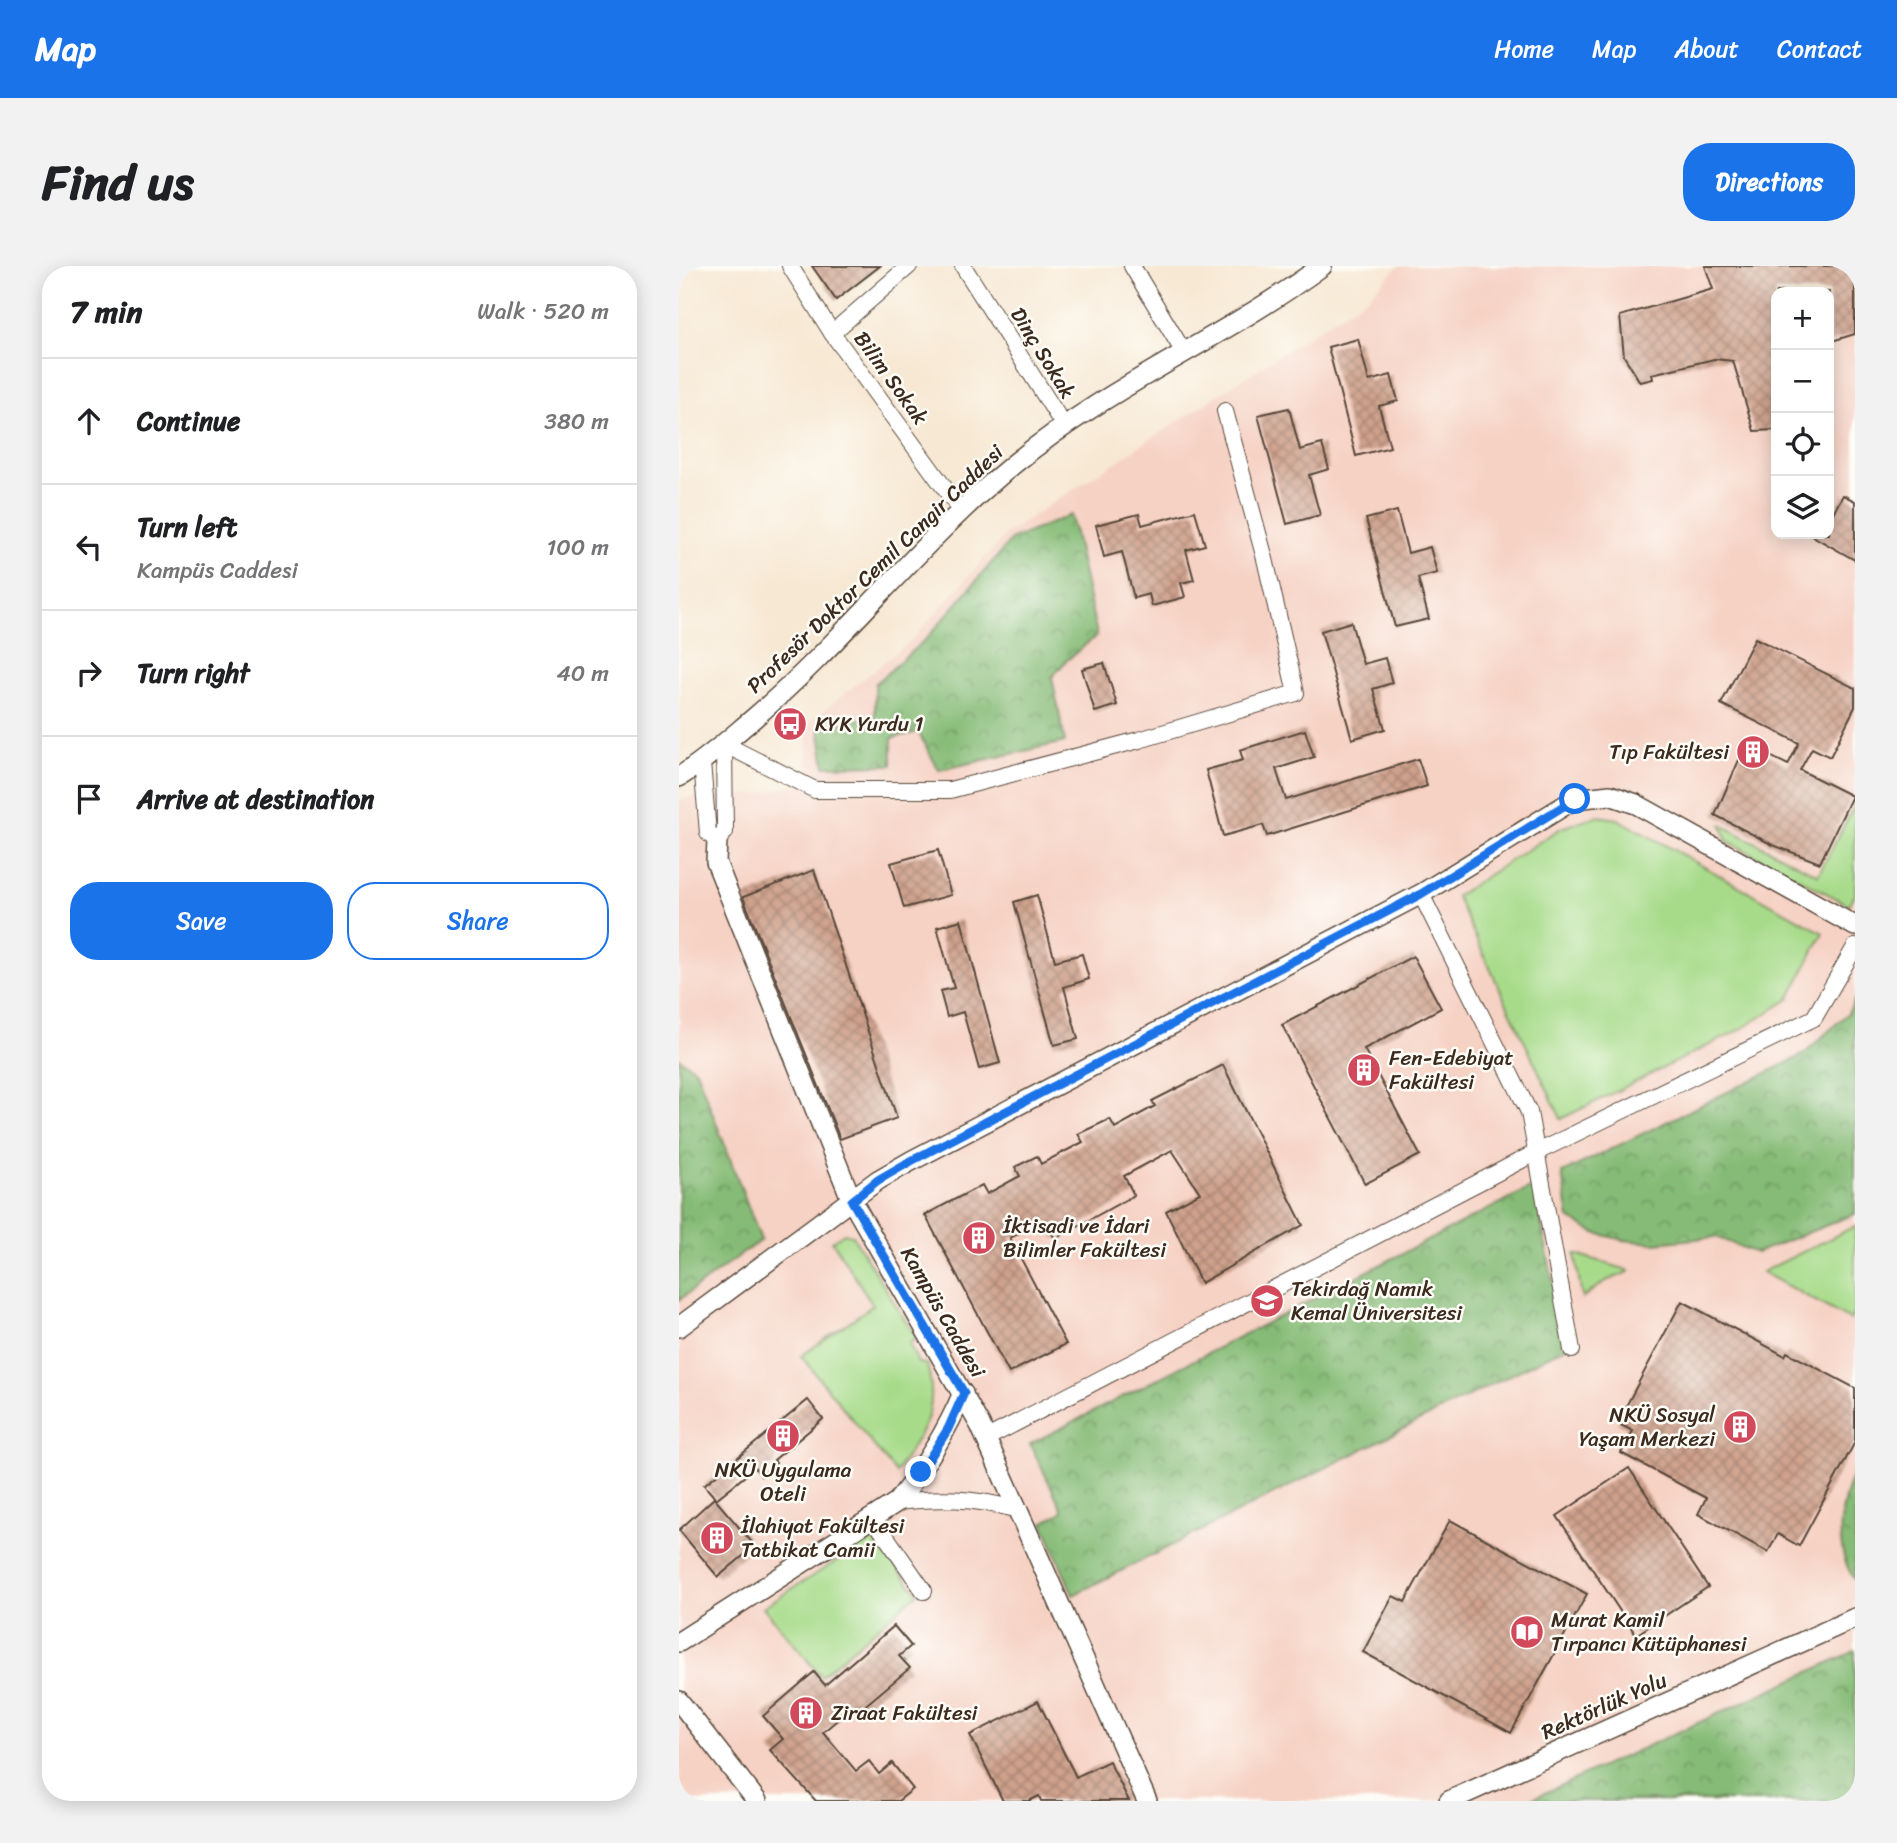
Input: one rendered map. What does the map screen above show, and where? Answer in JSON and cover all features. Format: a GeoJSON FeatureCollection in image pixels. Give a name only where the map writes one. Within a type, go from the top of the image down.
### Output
{"type":"FeatureCollection","features":[{"type":"Feature","properties":{"kind":"street","name":"Bilim Sokak"},"geometry":{"type":"LineString","coordinates":[[790,266],[832,333],[962,512]]}},
{"type":"Feature","properties":{"kind":"street"},"geometry":{"type":"LineString","coordinates":[[832,333],[909,266]]}},
{"type":"Feature","properties":{"kind":"street","name":"Dinç Sokak"},"geometry":{"type":"LineString","coordinates":[[963,266],[1065,426]]}},
{"type":"Feature","properties":{"kind":"street"},"geometry":{"type":"LineString","coordinates":[[1132,266],[1183,351]]}},
{"type":"Feature","properties":{"kind":"street","name":"Profesör Doktor Cemil Cangir Caddesi"},"geometry":{"type":"LineString","coordinates":[[679,777],[702,763],[800,676],[962,512],[1016,462],[1065,426],[1183,351],[1274,299],[1315,268]]}},
{"type":"Feature","properties":{"kind":"street"},"geometry":{"type":"LineString","coordinates":[[702,763],[708,833],[717,841],[725,832],[723,744],[815,790],[950,790],[1139,740],[1296,693],[1265,559],[1225,411]]}},
{"type":"Feature","properties":{"kind":"street"},"geometry":{"type":"LineString","coordinates":[[679,1327],[878,1180],[1421,894],[1575,799],[1610,795],[1636,804],[1855,926]]}},
{"type":"Feature","properties":{"kind":"street","name":"Kampüs Caddesi"},"geometry":{"type":"LineString","coordinates":[[717,841],[716,862],[852,1201],[964,1393],[1147,1801]]}},
{"type":"Feature","properties":{"kind":"street"},"geometry":{"type":"LineString","coordinates":[[1421,894],[1529,1112],[1573,1350]]}},
{"type":"Feature","properties":{"kind":"street"},"geometry":{"type":"LineString","coordinates":[[985,1439],[1535,1153],[1814,1018],[1855,947]]}},
{"type":"Feature","properties":{"kind":"street"},"geometry":{"type":"LineString","coordinates":[[679,1642],[897,1502],[921,1472],[948,1429],[964,1393]]}},
{"type":"Feature","properties":{"kind":"street"},"geometry":{"type":"LineString","coordinates":[[897,1502],[933,1498],[978,1499],[1015,1509]]}},
{"type":"Feature","properties":{"kind":"street"},"geometry":{"type":"LineString","coordinates":[[873,1518],[924,1591]]}},
{"type":"Feature","properties":{"kind":"street","name":"Rektörlük Yolu"},"geometry":{"type":"LineString","coordinates":[[1449,1801],[1855,1618]]}},
{"type":"Feature","properties":{"kind":"street"},"geometry":{"type":"LineString","coordinates":[[679,1701],[757,1801]]}},
{"type":"Feature","properties":{"kind":"shaded area","name":"Tekirdağ Namık Kemal Üniversitesi"},"geometry":{"type":"Polygon","coordinates":[[[1399,266],[1855,266],[1855,1801],[679,1801],[679,801],[695,796],[759,794],[813,780],[808,770],[808,723],[912,640],[1007,533],[1368,297],[1399,266]]]}},
{"type":"Feature","properties":{"kind":"green space"},"geometry":{"type":"Polygon","coordinates":[[[1071,515],[1097,635],[1066,661],[1052,677],[1065,742],[939,770],[918,732],[892,738],[892,765],[825,766],[819,728],[875,716],[875,684],[928,637],[1012,539],[1071,515]]]}},
{"type":"Feature","properties":{"kind":"green space"},"geometry":{"type":"Polygon","coordinates":[[[1855,805],[1855,895],[1849,905],[1727,841],[1722,825],[1818,875],[1855,805]]]}},
{"type":"Feature","properties":{"kind":"green space"},"geometry":{"type":"Polygon","coordinates":[[[1598,816],[1618,819],[1823,933],[1789,999],[1740,1030],[1561,1119],[1456,896],[1561,828],[1598,816]]]}},
{"type":"Feature","properties":{"kind":"green space"},"geometry":{"type":"Polygon","coordinates":[[[1855,999],[1855,1214],[1756,1253],[1716,1237],[1654,1243],[1623,1240],[1595,1233],[1569,1218],[1562,1173],[1803,1055],[1848,1013],[1855,999]]]}},
{"type":"Feature","properties":{"kind":"green space"},"geometry":{"type":"Polygon","coordinates":[[[679,1058],[696,1070],[761,1240],[679,1300],[679,1058]]]}},
{"type":"Feature","properties":{"kind":"green space"},"geometry":{"type":"Polygon","coordinates":[[[1534,1186],[1566,1347],[1073,1595],[1043,1523],[1063,1511],[1030,1444],[1534,1186]]]}},
{"type":"Feature","properties":{"kind":"green space"},"geometry":{"type":"Polygon","coordinates":[[[1855,1226],[1855,1311],[1850,1320],[1762,1272],[1855,1226]]]}},
{"type":"Feature","properties":{"kind":"green space"},"geometry":{"type":"Polygon","coordinates":[[[844,1233],[852,1235],[917,1339],[909,1343],[918,1363],[927,1364],[930,1410],[921,1433],[896,1473],[801,1356],[873,1305],[832,1241],[844,1233]]]}},
{"type":"Feature","properties":{"kind":"green space"},"geometry":{"type":"Polygon","coordinates":[[[1575,1254],[1629,1272],[1606,1281],[1582,1298],[1575,1254]]]}},
{"type":"Feature","properties":{"kind":"green space"},"geometry":{"type":"Polygon","coordinates":[[[1855,1469],[1855,1580],[1843,1554],[1841,1525],[1845,1496],[1855,1469]]]}},
{"type":"Feature","properties":{"kind":"green space"},"geometry":{"type":"Polygon","coordinates":[[[872,1539],[918,1593],[821,1676],[763,1607],[872,1539]]]}},
{"type":"Feature","properties":{"kind":"green space"},"geometry":{"type":"Polygon","coordinates":[[[1855,1651],[1855,1801],[1527,1801],[1855,1651]]]}},
{"type":"Feature","properties":{"kind":"building"},"geometry":{"type":"Polygon","coordinates":[[[812,266],[880,266],[836,300],[812,266]]]}},
{"type":"Feature","properties":{"kind":"building"},"geometry":{"type":"Polygon","coordinates":[[[1705,266],[1855,266],[1855,334],[1834,340],[1834,287],[1771,287],[1771,430],[1754,431],[1733,361],[1714,359],[1652,374],[1653,379],[1640,382],[1624,356],[1620,316],[1713,289],[1705,266]]]}},
{"type":"Feature","properties":{"kind":"building"},"geometry":{"type":"Polygon","coordinates":[[[1358,339],[1369,381],[1391,375],[1398,401],[1379,406],[1390,447],[1356,456],[1328,347],[1358,339]]]}},
{"type":"Feature","properties":{"kind":"building"},"geometry":{"type":"Polygon","coordinates":[[[1289,408],[1300,450],[1322,444],[1329,469],[1309,475],[1320,515],[1287,524],[1258,415],[1289,408]]]}},
{"type":"Feature","properties":{"kind":"building"},"geometry":{"type":"Polygon","coordinates":[[[1843,495],[1855,501],[1855,560],[1818,539],[1834,539],[1834,511],[1843,495]]]}},
{"type":"Feature","properties":{"kind":"building"},"geometry":{"type":"Polygon","coordinates":[[[1195,511],[1205,545],[1186,550],[1194,580],[1181,583],[1185,597],[1152,606],[1149,594],[1134,598],[1122,552],[1104,557],[1096,525],[1139,514],[1142,525],[1195,511]]]}},
{"type":"Feature","properties":{"kind":"building"},"geometry":{"type":"Polygon","coordinates":[[[1397,511],[1408,553],[1430,547],[1437,573],[1418,578],[1429,619],[1395,627],[1366,519],[1397,511]]]}},
{"type":"Feature","properties":{"kind":"building"},"geometry":{"type":"Polygon","coordinates":[[[1351,622],[1363,664],[1385,658],[1392,683],[1373,689],[1385,729],[1352,739],[1321,631],[1351,622]]]}},
{"type":"Feature","properties":{"kind":"building","name":"Tıp Fakültesi"},"geometry":{"type":"Polygon","coordinates":[[[1755,638],[1855,688],[1855,707],[1830,757],[1812,748],[1800,770],[1852,796],[1820,863],[1773,845],[1715,815],[1746,744],[1788,765],[1799,743],[1721,704],[1755,638]]]}},
{"type":"Feature","properties":{"kind":"building"},"geometry":{"type":"Polygon","coordinates":[[[1104,663],[1117,705],[1095,712],[1082,669],[1104,663]]]}},
{"type":"Feature","properties":{"kind":"building"},"geometry":{"type":"Polygon","coordinates":[[[1305,730],[1314,757],[1276,769],[1286,800],[1418,759],[1427,786],[1267,836],[1263,825],[1223,836],[1206,770],[1243,760],[1240,750],[1305,730]]]}},
{"type":"Feature","properties":{"kind":"building"},"geometry":{"type":"Polygon","coordinates":[[[938,850],[951,895],[904,908],[891,863],[938,850]]]}},
{"type":"Feature","properties":{"kind":"building"},"geometry":{"type":"Polygon","coordinates":[[[814,870],[897,1118],[840,1139],[743,897],[814,870]]]}},
{"type":"Feature","properties":{"kind":"building"},"geometry":{"type":"Polygon","coordinates":[[[1037,895],[1055,961],[1082,954],[1089,979],[1064,987],[1078,1039],[1054,1045],[1014,902],[1037,895]]]}},
{"type":"Feature","properties":{"kind":"building"},"geometry":{"type":"Polygon","coordinates":[[[961,920],[1000,1063],[979,1069],[963,1012],[947,1017],[940,991],[954,988],[937,927],[961,920]]]}},
{"type":"Feature","properties":{"kind":"building","name":"Fen-Edebiyat Fakültesi"},"geometry":{"type":"Polygon","coordinates":[[[1413,956],[1441,1008],[1364,1049],[1420,1155],[1365,1184],[1282,1025],[1413,956]]]}},
{"type":"Feature","properties":{"kind":"building"},"geometry":{"type":"Polygon","coordinates":[[[1223,1065],[1303,1225],[1201,1283],[1166,1211],[1200,1193],[1172,1150],[1124,1176],[1134,1195],[1055,1239],[1045,1220],[1010,1238],[1066,1344],[1009,1373],[925,1215],[982,1185],[987,1194],[1020,1176],[1015,1167],[1037,1156],[1041,1164],[1083,1142],[1078,1134],[1110,1119],[1115,1128],[1155,1106],[1152,1101],[1223,1065]]]}},
{"type":"Feature","properties":{"kind":"building","name":"NKÜ Sosyal Yaşam Merkezi"},"geometry":{"type":"Polygon","coordinates":[[[1682,1301],[1785,1356],[1787,1352],[1855,1388],[1855,1442],[1799,1546],[1778,1534],[1768,1552],[1698,1514],[1706,1498],[1621,1453],[1633,1431],[1617,1423],[1682,1301]]]}},
{"type":"Feature","properties":{"kind":"building","name":"NKÜ Uygulama Oteli"},"geometry":{"type":"Polygon","coordinates":[[[808,1400],[823,1419],[774,1460],[776,1463],[761,1476],[755,1468],[716,1499],[704,1485],[808,1400]]]}},
{"type":"Feature","properties":{"kind":"building"},"geometry":{"type":"Polygon","coordinates":[[[1629,1468],[1708,1587],[1636,1635],[1557,1516],[1629,1468]]]}},
{"type":"Feature","properties":{"kind":"building","name":"İlahiyat Fakültesi Tatbikat Camii"},"geometry":{"type":"Polygon","coordinates":[[[714,1498],[755,1546],[718,1577],[679,1530],[714,1498]]]}},
{"type":"Feature","properties":{"kind":"building","name":"Murat Kamil Tırpancı Kütüphanesi"},"geometry":{"type":"Polygon","coordinates":[[[1450,1520],[1587,1594],[1511,1733],[1363,1652],[1393,1596],[1405,1602],[1450,1520]]]}},
{"type":"Feature","properties":{"kind":"building","name":"Ziraat Fakültesi"},"geometry":{"type":"Polygon","coordinates":[[[894,1626],[911,1646],[899,1656],[910,1668],[861,1709],[856,1704],[823,1732],[856,1771],[869,1761],[879,1774],[892,1763],[913,1789],[898,1801],[816,1801],[770,1750],[783,1739],[763,1716],[814,1672],[825,1685],[894,1626]]]}},
{"type":"Feature","properties":{"kind":"building","name":"Ziraat Fakültesi"},"geometry":{"type":"Polygon","coordinates":[[[1038,1701],[1076,1777],[1109,1761],[1129,1801],[1041,1801],[1039,1796],[1029,1801],[1003,1801],[970,1735],[1038,1701]]]}},
{"type":"Feature","properties":{"kind":"place","name":"KYK Yurdu 1"},"geometry":{"type":"Point","coordinates":[790,724]}},
{"type":"Feature","properties":{"kind":"place","name":"Tıp Fakültesi"},"geometry":{"type":"Point","coordinates":[1753,752]}},
{"type":"Feature","properties":{"kind":"place","name":"Fen-Edebiyat Fakültesi"},"geometry":{"type":"Point","coordinates":[1364,1070]}},
{"type":"Feature","properties":{"kind":"place","name":"İktisadi ve İdari Bilimler Fakültesi"},"geometry":{"type":"Point","coordinates":[979,1238]}},
{"type":"Feature","properties":{"kind":"place","name":"Tekirdağ Namık Kemal Üniversitesi"},"geometry":{"type":"Point","coordinates":[1267,1301]}},
{"type":"Feature","properties":{"kind":"place","name":"NKÜ Sosyal Yaşam Merkezi"},"geometry":{"type":"Point","coordinates":[1740,1427]}},
{"type":"Feature","properties":{"kind":"place","name":"NKÜ Uygulama Oteli"},"geometry":{"type":"Point","coordinates":[783,1436]}},
{"type":"Feature","properties":{"kind":"place","name":"İlahiyat Fakültesi Tatbikat Camii"},"geometry":{"type":"Point","coordinates":[717,1538]}},
{"type":"Feature","properties":{"kind":"place","name":"Murat Kamil Tırpancı Kütüphanesi"},"geometry":{"type":"Point","coordinates":[1527,1632]}},
{"type":"Feature","properties":{"kind":"place","name":"Ziraat Fakültesi"},"geometry":{"type":"Point","coordinates":[806,1713]}},
{"type":"Feature","properties":{"kind":"route"},"geometry":{"type":"LineString","coordinates":[[921,1472],[948,1429],[964,1393],[852,1201],[878,1180],[911,1161],[1421,894],[1575,799]]}}]}
